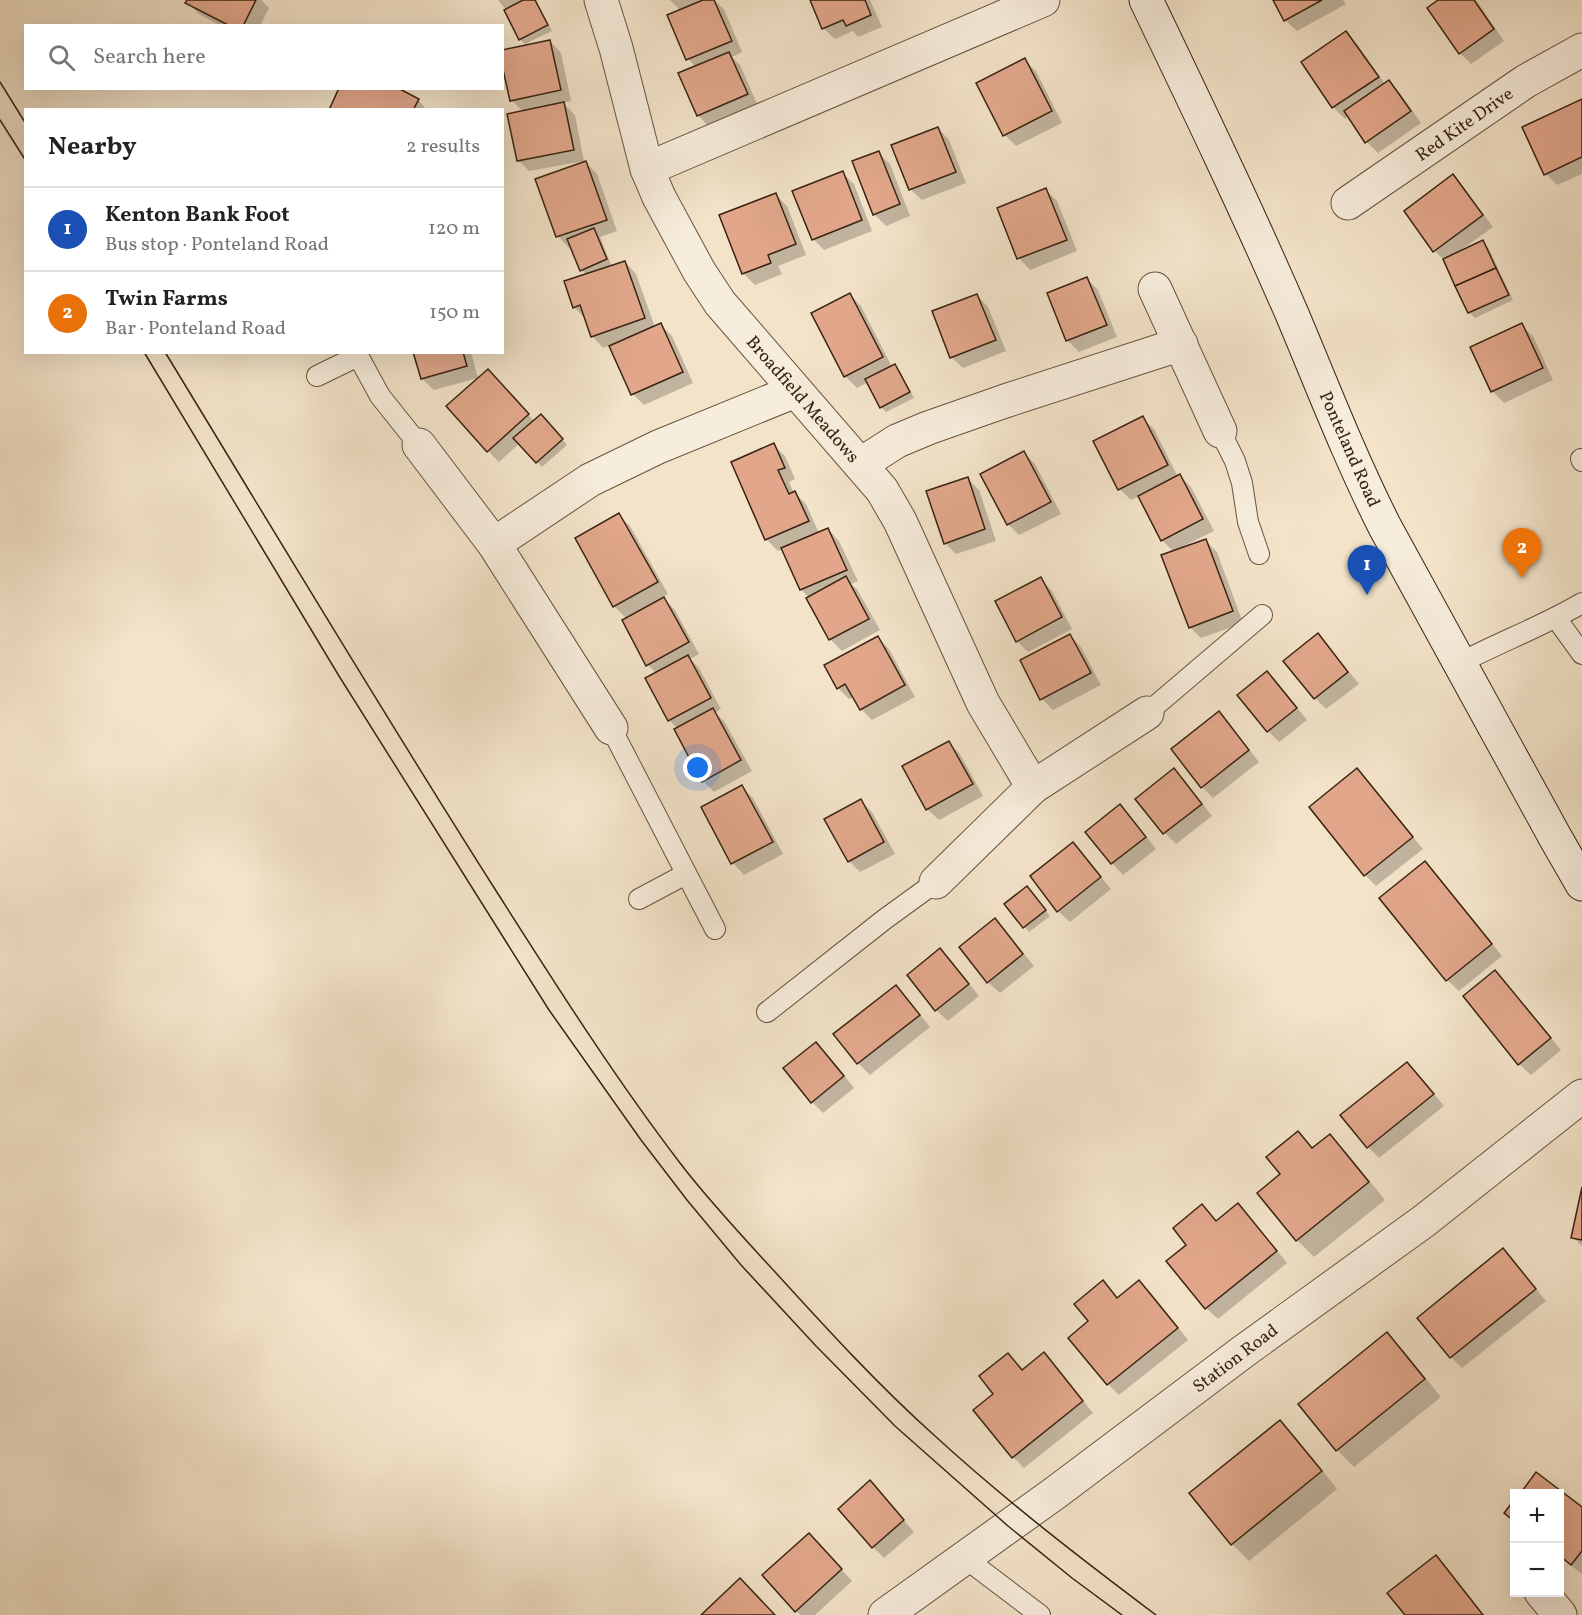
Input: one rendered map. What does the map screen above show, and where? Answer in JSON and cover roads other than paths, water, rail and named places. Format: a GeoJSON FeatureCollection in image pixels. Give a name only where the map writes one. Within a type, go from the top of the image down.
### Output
{"type":"FeatureCollection","features":[{"type":"Feature","properties":{"kind":"street","name":"Broadfield Meadows"},"geometry":{"type":"LineString","coordinates":[[602,0],[647,169],[659,197],[699,271],[720,303],[882,490],[900,521],[983,703],[1034,787]]}},
{"type":"Feature","properties":{"kind":"street"},"geometry":{"type":"LineString","coordinates":[[647,169],[1043,0]]}},
{"type":"Feature","properties":{"kind":"street","name":"Ponteland Road"},"geometry":{"type":"LineString","coordinates":[[1146,0],[1291,312],[1367,491],[1582,884]]}},
{"type":"Feature","properties":{"kind":"street","name":"Red Kite Drive"},"geometry":{"type":"LineString","coordinates":[[1348,203],[1526,81],[1582,50]]}},
{"type":"Feature","properties":{"kind":"street"},"geometry":{"type":"LineString","coordinates":[[1155,289],[1220,431]]}},
{"type":"Feature","properties":{"kind":"street"},"geometry":{"type":"LineString","coordinates":[[861,464],[897,441],[928,428],[1181,344]]}},
{"type":"Feature","properties":{"kind":"street"},"geometry":{"type":"LineString","coordinates":[[494,544],[590,480],[658,447],[795,391]]}},
{"type":"Feature","properties":{"kind":"street"},"geometry":{"type":"LineString","coordinates":[[419,446],[494,544],[611,728]]}},
{"type":"Feature","properties":{"kind":"street"},"geometry":{"type":"LineString","coordinates":[[936,882],[1034,787],[1147,713]]}},
{"type":"Feature","properties":{"kind":"street","name":"Station Road"},"geometry":{"type":"LineString","coordinates":[[885,1615],[1055,1493],[1244,1351],[1424,1221],[1582,1096]]}},
{"type":"Feature","properties":{"kind":"street"},"geometry":{"type":"LineString","coordinates":[[1544,1597],[1560,1615]]}},
{"type":"Feature","properties":{"kind":"lane"},"geometry":{"type":"LineString","coordinates":[[317,376],[357,354],[380,396],[419,446]]}},
{"type":"Feature","properties":{"kind":"lane"},"geometry":{"type":"LineString","coordinates":[[1220,431],[1235,461],[1242,483],[1248,522],[1259,554]]}},
{"type":"Feature","properties":{"kind":"lane"},"geometry":{"type":"LineString","coordinates":[[1460,663],[1492,646],[1556,618],[1582,603]]}},
{"type":"Feature","properties":{"kind":"lane"},"geometry":{"type":"LineString","coordinates":[[1147,713],[1262,615]]}},
{"type":"Feature","properties":{"kind":"lane"},"geometry":{"type":"LineString","coordinates":[[1556,618],[1582,654]]}},
{"type":"Feature","properties":{"kind":"lane"},"geometry":{"type":"LineString","coordinates":[[611,728],[715,929]]}},
{"type":"Feature","properties":{"kind":"lane"},"geometry":{"type":"LineString","coordinates":[[639,899],[686,874]]}},
{"type":"Feature","properties":{"kind":"lane"},"geometry":{"type":"LineString","coordinates":[[767,1012],[936,882]]}},
{"type":"Feature","properties":{"kind":"lane"},"geometry":{"type":"LineString","coordinates":[[965,1558],[1040,1615]]}},
{"type":"Feature","properties":{"kind":"tram line"},"geometry":{"type":"LineString","coordinates":[[0,82],[24,121]]}},
{"type":"Feature","properties":{"kind":"tram line"},"geometry":{"type":"LineString","coordinates":[[0,120],[24,158]]}},
{"type":"Feature","properties":{"kind":"tram line"},"geometry":{"type":"LineString","coordinates":[[145,354],[339,676],[549,1010],[641,1140],[687,1200],[741,1265],[895,1426],[1008,1526],[1122,1615]]}},
{"type":"Feature","properties":{"kind":"tram line"},"geometry":{"type":"LineString","coordinates":[[166,354],[493,886],[607,1061],[691,1177],[726,1219],[834,1336],[914,1417],[1016,1506],[1156,1615]]}},
{"type":"Feature","properties":{"kind":"place","name":"Twin Farms"},"geometry":{"type":"Point","coordinates":[1522,578]}},
{"type":"Feature","properties":{"kind":"place","name":"Kenton Bank Foot"},"geometry":{"type":"Point","coordinates":[1367,595]}}]}
